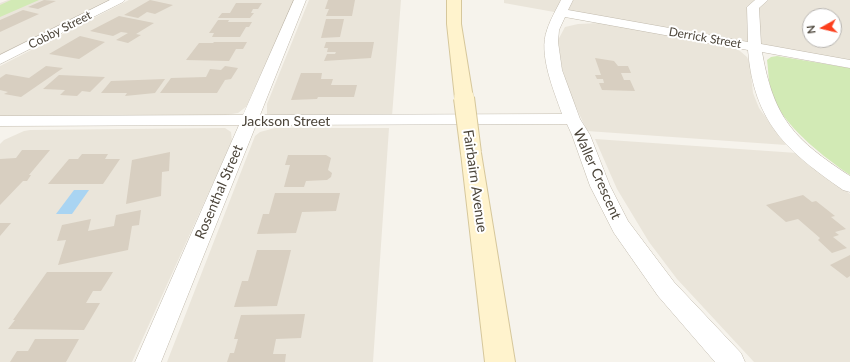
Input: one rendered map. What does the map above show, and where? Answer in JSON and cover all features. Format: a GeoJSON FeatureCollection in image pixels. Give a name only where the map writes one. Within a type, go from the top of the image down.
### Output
{"type":"FeatureCollection","features":[{"type":"Feature","properties":{"kind":"main road","name":"Fairbairn Avenue"},"geometry":{"type":"LineString","coordinates":[[454,0],[454,24],[500,362]]}},
{"type":"Feature","properties":{"kind":"street","name":"Cobby Street"},"geometry":{"type":"LineString","coordinates":[[0,60],[119,0]]}},
{"type":"Feature","properties":{"kind":"street","name":"Rosenthal Street"},"geometry":{"type":"LineString","coordinates":[[148,362],[300,0]]}},
{"type":"Feature","properties":{"kind":"street"},"geometry":{"type":"LineString","coordinates":[[762,0],[753,7],[754,47],[765,99],[780,127],[800,148],[850,185]]}},
{"type":"Feature","properties":{"kind":"street","name":"Derrick Street"},"geometry":{"type":"LineString","coordinates":[[564,6],[754,47],[850,64]]}},
{"type":"Feature","properties":{"kind":"street","name":"Waller Crescent"},"geometry":{"type":"LineString","coordinates":[[564,6],[553,30],[551,42],[555,70],[572,119],[581,135],[600,186],[621,227],[666,289],[732,362]]}},
{"type":"Feature","properties":{"kind":"street","name":"Jackson Street"},"geometry":{"type":"LineString","coordinates":[[7,121],[572,119]]}},
{"type":"Feature","properties":{"kind":"street"},"geometry":{"type":"LineString","coordinates":[[0,136],[7,121]]}},
{"type":"Feature","properties":{"kind":"shaded area"},"geometry":{"type":"Polygon","coordinates":[[[8,0],[112,0],[0,56],[0,3],[8,0]]]}},
{"type":"Feature","properties":{"kind":"shaded area"},"geometry":{"type":"Polygon","coordinates":[[[129,0],[294,0],[251,103],[238,113],[220,116],[0,117],[0,66],[129,0]]]}},
{"type":"Feature","properties":{"kind":"shaded area"},"geometry":{"type":"Polygon","coordinates":[[[309,0],[401,0],[392,116],[280,117],[267,114],[267,104],[309,0]]]}},
{"type":"Feature","properties":{"kind":"shaded area"},"geometry":{"type":"Polygon","coordinates":[[[504,0],[850,0],[850,65],[504,3],[504,0]]]}},
{"type":"Feature","properties":{"kind":"shaded area"},"geometry":{"type":"Polygon","coordinates":[[[599,23],[732,47],[740,51],[747,57],[750,64],[753,93],[759,108],[786,145],[587,131],[571,96],[562,68],[558,40],[565,27],[578,24],[599,23]]]}},
{"type":"Feature","properties":{"kind":"shaded area"},"geometry":{"type":"Polygon","coordinates":[[[225,128],[231,132],[232,141],[132,362],[0,362],[0,144],[4,140],[24,131],[30,130],[225,128]]]}},
{"type":"Feature","properties":{"kind":"shaded area"},"geometry":{"type":"Polygon","coordinates":[[[275,128],[389,128],[373,362],[167,362],[255,136],[260,132],[275,128]]]}},
{"type":"Feature","properties":{"kind":"shaded area"},"geometry":{"type":"Polygon","coordinates":[[[595,139],[797,153],[850,194],[850,362],[754,362],[677,279],[649,242],[617,189],[595,139]]]}},
{"type":"Feature","properties":{"kind":"green space"},"geometry":{"type":"Polygon","coordinates":[[[11,0],[39,0],[0,17],[0,5],[11,0]]]}},
{"type":"Feature","properties":{"kind":"green space"},"geometry":{"type":"Polygon","coordinates":[[[777,56],[850,68],[850,175],[808,143],[781,112],[771,92],[767,60],[771,57],[777,56]]]}},
{"type":"Feature","properties":{"kind":"water"},"geometry":{"type":"Polygon","coordinates":[[[74,190],[89,190],[72,214],[56,214],[74,190]]]}},
{"type":"Feature","properties":{"kind":"building"},"geometry":{"type":"Polygon","coordinates":[[[44,0],[56,1],[38,9],[28,7],[44,0]]]}},
{"type":"Feature","properties":{"kind":"building"},"geometry":{"type":"Polygon","coordinates":[[[150,0],[173,5],[155,14],[147,12],[138,18],[124,15],[150,0]]]}},
{"type":"Feature","properties":{"kind":"building"},"geometry":{"type":"Polygon","coordinates":[[[328,0],[355,0],[352,16],[326,16],[329,9],[325,9],[328,0]]]}},
{"type":"Feature","properties":{"kind":"building"},"geometry":{"type":"Polygon","coordinates":[[[236,3],[262,3],[258,9],[253,9],[251,13],[254,13],[250,18],[218,18],[222,13],[230,13],[236,3]]]}},
{"type":"Feature","properties":{"kind":"building"},"geometry":{"type":"Polygon","coordinates":[[[23,10],[39,14],[0,32],[0,20],[23,10]]]}},
{"type":"Feature","properties":{"kind":"building"},"geometry":{"type":"Polygon","coordinates":[[[119,16],[154,23],[136,34],[141,35],[128,43],[116,40],[128,33],[121,32],[113,36],[90,31],[119,16]]]}},
{"type":"Feature","properties":{"kind":"building"},"geometry":{"type":"Polygon","coordinates":[[[326,19],[344,19],[340,37],[321,38],[326,19]]]}},
{"type":"Feature","properties":{"kind":"building"},"geometry":{"type":"Polygon","coordinates":[[[218,20],[229,20],[228,22],[252,22],[249,27],[246,27],[240,37],[212,37],[214,33],[209,33],[218,20]]]}},
{"type":"Feature","properties":{"kind":"building"},"geometry":{"type":"Polygon","coordinates":[[[80,36],[105,42],[79,59],[49,54],[80,36]]]}},
{"type":"Feature","properties":{"kind":"building"},"geometry":{"type":"Polygon","coordinates":[[[247,42],[243,49],[236,49],[229,61],[186,60],[199,43],[247,42]]]}},
{"type":"Feature","properties":{"kind":"building"},"geometry":{"type":"Polygon","coordinates":[[[326,42],[374,42],[371,58],[324,61],[327,54],[335,54],[336,52],[327,52],[328,48],[324,48],[326,42]]]}},
{"type":"Feature","properties":{"kind":"building"},"geometry":{"type":"Polygon","coordinates":[[[595,58],[614,61],[618,66],[628,66],[631,73],[621,73],[624,80],[630,80],[635,91],[602,90],[599,83],[604,83],[603,79],[597,79],[595,75],[601,75],[595,58]]]}},
{"type":"Feature","properties":{"kind":"building"},"geometry":{"type":"Polygon","coordinates":[[[46,66],[63,68],[21,97],[4,94],[8,92],[0,90],[0,78],[6,74],[29,78],[46,66]]]}},
{"type":"Feature","properties":{"kind":"building"},"geometry":{"type":"Polygon","coordinates":[[[225,66],[238,68],[231,79],[225,80],[217,93],[160,93],[171,78],[206,77],[210,69],[221,70],[225,66]]]}},
{"type":"Feature","properties":{"kind":"building"},"geometry":{"type":"Polygon","coordinates":[[[301,73],[322,73],[321,79],[333,79],[331,85],[357,85],[354,97],[318,97],[317,99],[291,100],[301,73]]]}},
{"type":"Feature","properties":{"kind":"building"},"geometry":{"type":"Polygon","coordinates":[[[59,75],[105,77],[90,92],[82,91],[77,96],[60,95],[65,90],[43,89],[59,75]]]}},
{"type":"Feature","properties":{"kind":"building"},"geometry":{"type":"Polygon","coordinates":[[[165,79],[155,93],[125,96],[127,93],[101,93],[111,81],[165,79]]]}},
{"type":"Feature","properties":{"kind":"building"},"geometry":{"type":"Polygon","coordinates":[[[22,150],[50,150],[29,175],[31,175],[27,181],[23,181],[0,205],[0,159],[16,158],[22,150]]]}},
{"type":"Feature","properties":{"kind":"building"},"geometry":{"type":"Polygon","coordinates":[[[170,152],[169,171],[162,172],[161,196],[126,204],[132,160],[170,152]]]}},
{"type":"Feature","properties":{"kind":"building"},"geometry":{"type":"Polygon","coordinates":[[[82,154],[108,154],[105,159],[120,159],[103,184],[48,184],[69,159],[78,159],[82,154]]]}},
{"type":"Feature","properties":{"kind":"building"},"geometry":{"type":"Polygon","coordinates":[[[288,155],[326,155],[331,158],[328,170],[332,173],[331,177],[327,180],[306,181],[304,187],[284,187],[290,165],[285,165],[288,155]]]}},
{"type":"Feature","properties":{"kind":"building"},"geometry":{"type":"Polygon","coordinates":[[[275,193],[340,193],[336,211],[302,212],[296,233],[257,234],[263,214],[269,214],[275,193]]]}},
{"type":"Feature","properties":{"kind":"building"},"geometry":{"type":"Polygon","coordinates":[[[803,195],[812,202],[816,201],[835,216],[831,217],[846,229],[835,232],[839,235],[833,237],[847,248],[832,253],[818,240],[820,238],[798,219],[786,222],[766,205],[803,195]]]}},
{"type":"Feature","properties":{"kind":"building"},"geometry":{"type":"Polygon","coordinates":[[[141,210],[139,225],[132,226],[128,250],[58,265],[66,240],[57,241],[62,225],[91,219],[88,231],[114,226],[116,215],[141,210]]]}},
{"type":"Feature","properties":{"kind":"building"},"geometry":{"type":"Polygon","coordinates":[[[0,223],[11,223],[0,236],[0,223]]]}},
{"type":"Feature","properties":{"kind":"building"},"geometry":{"type":"Polygon","coordinates":[[[257,250],[291,250],[277,306],[234,307],[242,281],[248,281],[257,250]]]}},
{"type":"Feature","properties":{"kind":"building"},"geometry":{"type":"Polygon","coordinates":[[[850,255],[850,276],[847,278],[830,265],[850,255]]]}},
{"type":"Feature","properties":{"kind":"building"},"geometry":{"type":"Polygon","coordinates":[[[47,272],[113,272],[101,291],[93,291],[86,303],[100,303],[84,330],[8,329],[15,320],[13,320],[47,272]]]}},
{"type":"Feature","properties":{"kind":"building"},"geometry":{"type":"Polygon","coordinates":[[[305,314],[301,338],[276,339],[273,354],[286,354],[285,362],[227,362],[230,353],[234,353],[238,339],[234,339],[241,315],[305,314]]]}},
{"type":"Feature","properties":{"kind":"building"},"geometry":{"type":"Polygon","coordinates":[[[35,339],[79,339],[66,362],[10,362],[17,351],[28,351],[35,339]]]}}]}
